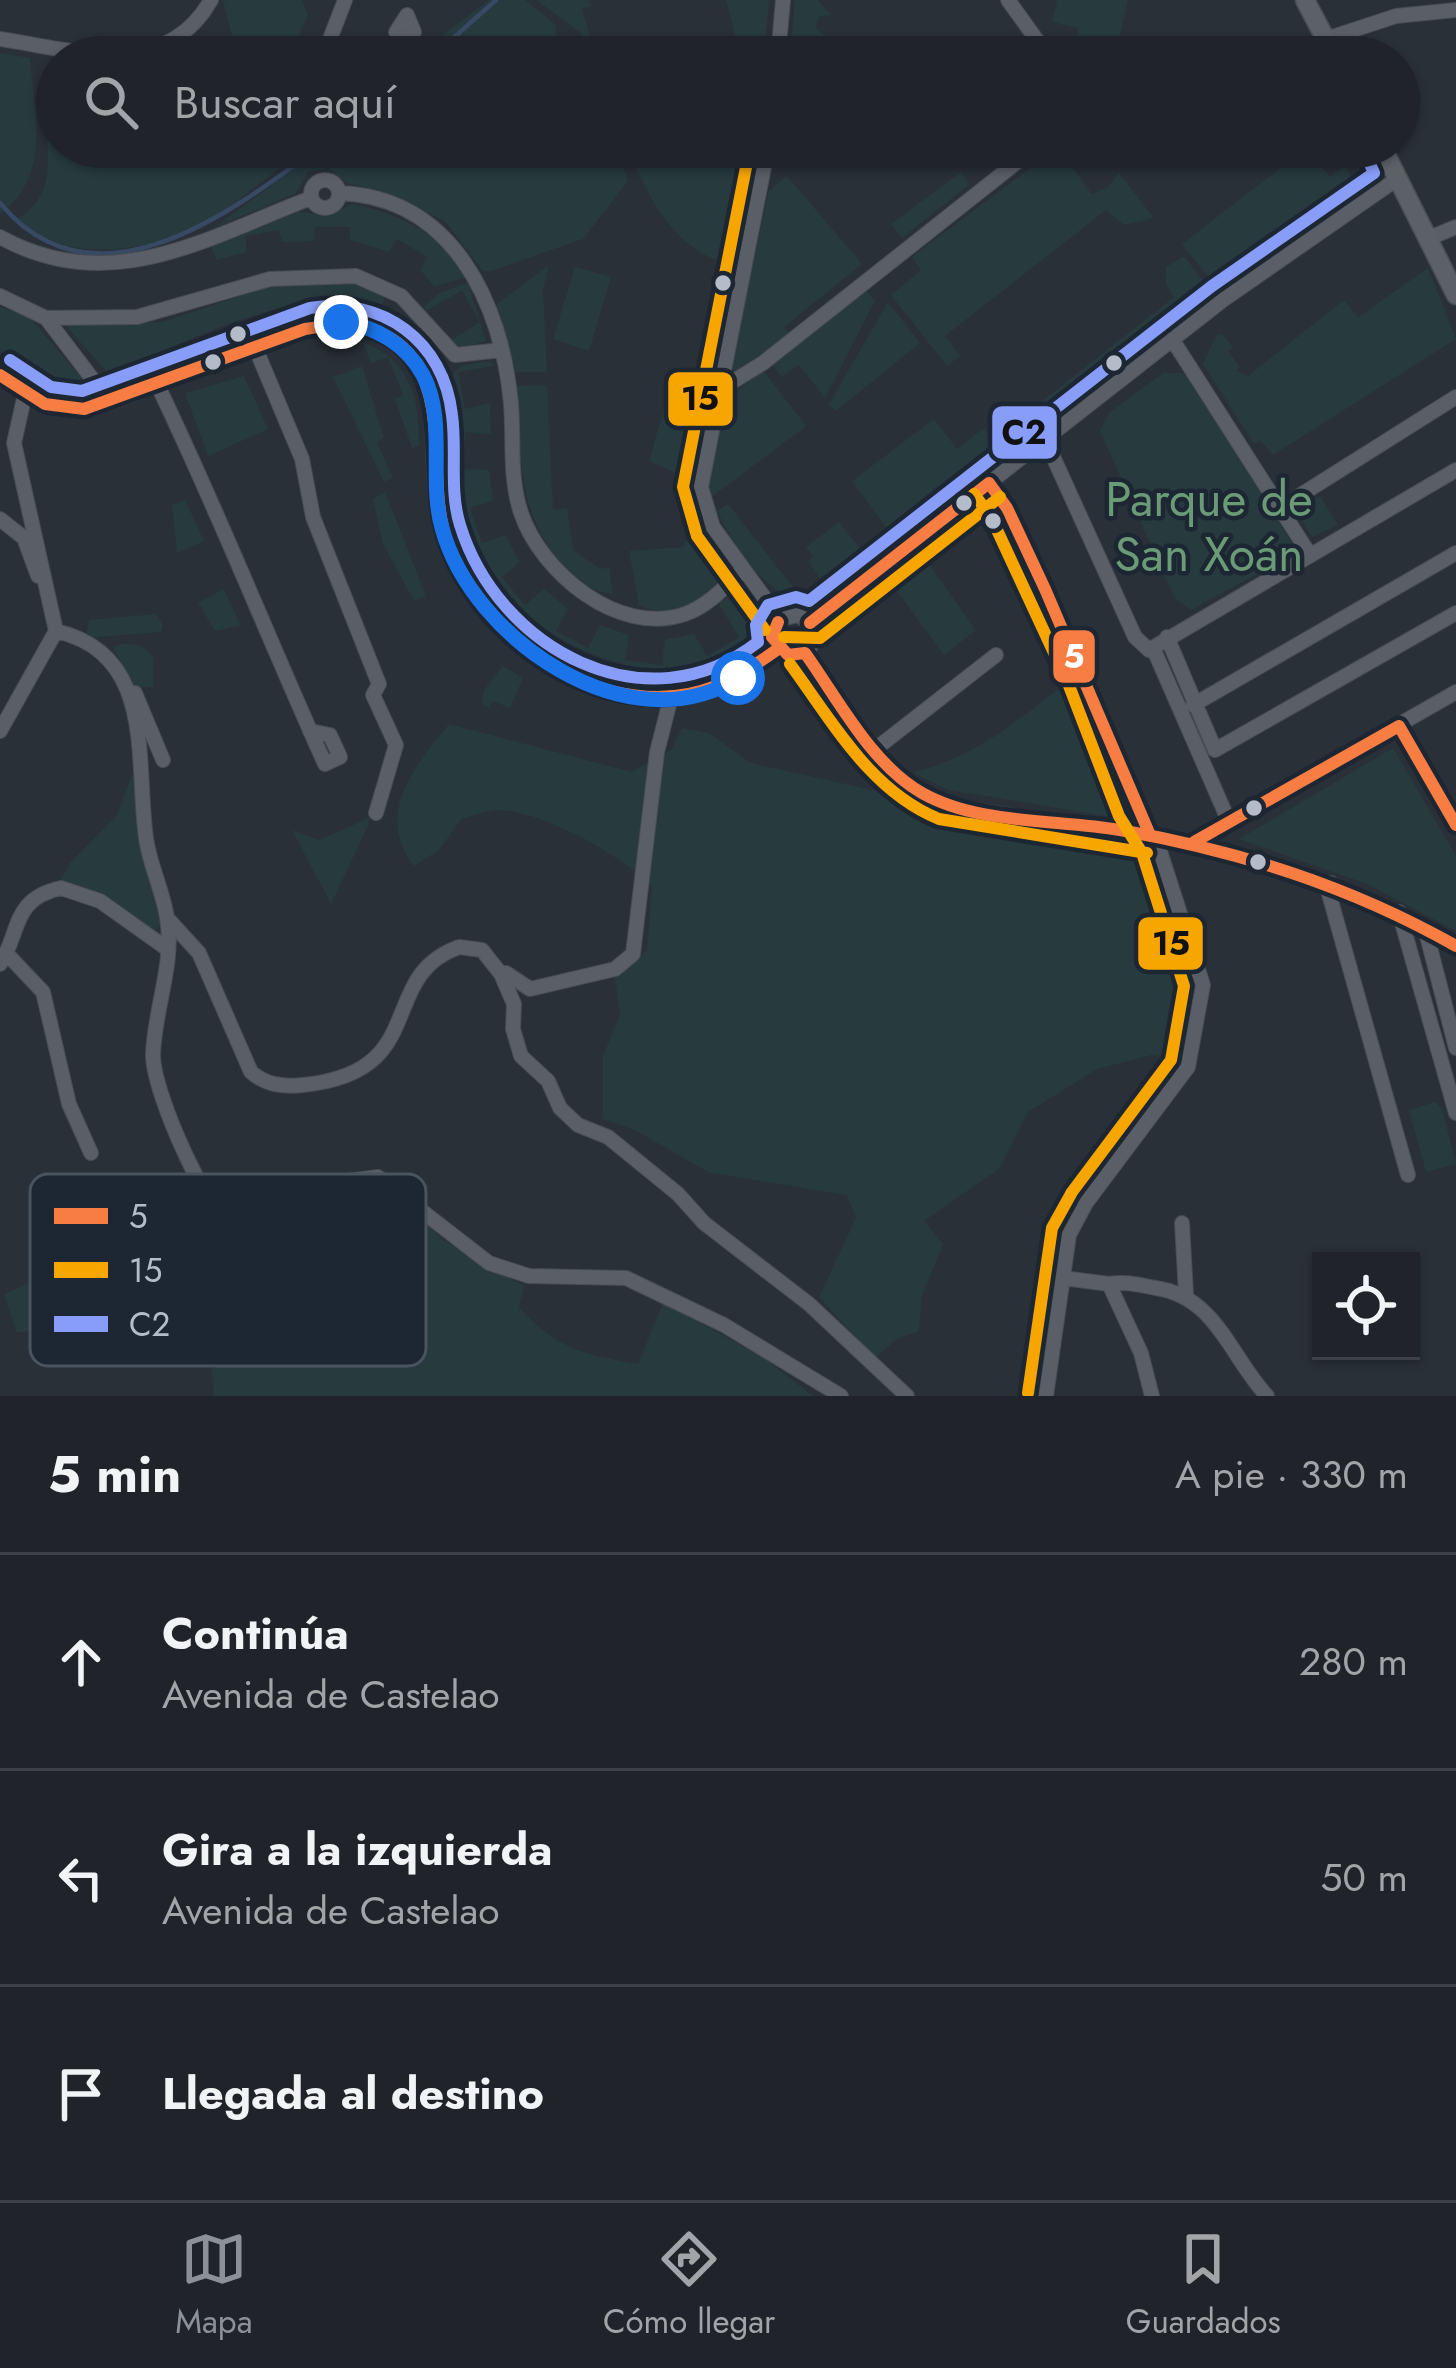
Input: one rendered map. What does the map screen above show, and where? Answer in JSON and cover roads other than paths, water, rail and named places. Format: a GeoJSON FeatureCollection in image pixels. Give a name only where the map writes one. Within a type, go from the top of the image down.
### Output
{"type":"FeatureCollection","features":[{"type":"Feature","properties":{"kind":"main road"},"geometry":{"type":"LineString","coordinates":[[1305,0],[1324,36]]}},
{"type":"Feature","properties":{"kind":"main road"},"geometry":{"type":"LineString","coordinates":[[1392,168],[1456,295]]}},
{"type":"Feature","properties":{"kind":"street"},"geometry":{"type":"LineString","coordinates":[[181,36],[211,0]]}},
{"type":"Feature","properties":{"kind":"street"},"geometry":{"type":"LineString","coordinates":[[331,36],[345,0]]}},
{"type":"Feature","properties":{"kind":"street"},"geometry":{"type":"LineString","coordinates":[[780,36],[783,0]]}},
{"type":"Feature","properties":{"kind":"street"},"geometry":{"type":"LineString","coordinates":[[1008,0],[1034,36]]}},
{"type":"Feature","properties":{"kind":"street"},"geometry":{"type":"LineString","coordinates":[[1357,36],[1403,15],[1456,10]]}},
{"type":"Feature","properties":{"kind":"street"},"geometry":{"type":"LineString","coordinates":[[0,39],[36,44]]}},
{"type":"Feature","properties":{"kind":"street"},"geometry":{"type":"LineString","coordinates":[[764,168],[716,392],[701,493],[713,527],[780,619]]}},
{"type":"Feature","properties":{"kind":"street"},"geometry":{"type":"LineString","coordinates":[[716,392],[764,362],[1009,168]]}},
{"type":"Feature","properties":{"kind":"street"},"geometry":{"type":"LineString","coordinates":[[810,623],[1172,338],[1397,179]]}},
{"type":"Feature","properties":{"kind":"street"},"geometry":{"type":"LineString","coordinates":[[0,237],[53,260],[120,266],[172,254],[311,198],[325,208],[333,206],[339,193],[388,202],[449,239],[473,272],[502,350],[515,494],[535,543],[554,567],[598,602],[659,618],[696,608],[742,570]]}},
{"type":"Feature","properties":{"kind":"street"},"geometry":{"type":"LineString","coordinates":[[1427,239],[1456,227]]}},
{"type":"Feature","properties":{"kind":"street"},"geometry":{"type":"LineString","coordinates":[[0,296],[46,318],[137,317],[270,279],[356,276],[401,296],[455,355],[502,350]]}},
{"type":"Feature","properties":{"kind":"street"},"geometry":{"type":"LineString","coordinates":[[46,318],[110,402]]}},
{"type":"Feature","properties":{"kind":"street"},"geometry":{"type":"LineString","coordinates":[[0,375],[26,394],[66,409],[110,402],[332,322],[364,326],[396,343],[415,362],[430,393],[440,523],[459,570],[486,611],[517,643],[560,671],[609,690],[671,697],[720,688],[778,649]]}},
{"type":"Feature","properties":{"kind":"street"},"geometry":{"type":"LineString","coordinates":[[1172,338],[1310,555]]}},
{"type":"Feature","properties":{"kind":"street"},"geometry":{"type":"LineString","coordinates":[[255,347],[302,459],[313,518],[379,684],[374,695],[396,745],[376,813]]}},
{"type":"Feature","properties":{"kind":"street"},"geometry":{"type":"LineString","coordinates":[[157,384],[310,730]]}},
{"type":"Feature","properties":{"kind":"street"},"geometry":{"type":"LineString","coordinates":[[0,731],[56,631],[14,443],[26,394]]}},
{"type":"Feature","properties":{"kind":"street"},"geometry":{"type":"LineString","coordinates":[[1280,508],[1456,397]]}},
{"type":"Feature","properties":{"kind":"street"},"geometry":{"type":"LineString","coordinates":[[1045,439],[1135,637],[1144,649],[1154,650]]}},
{"type":"Feature","properties":{"kind":"street"},"geometry":{"type":"LineString","coordinates":[[1154,650],[1167,637],[1455,476]]}},
{"type":"Feature","properties":{"kind":"street"},"geometry":{"type":"LineString","coordinates":[[989,483],[1007,508],[1085,676],[1135,808],[1178,895],[1201,968],[1198,1034],[1182,1077],[1077,1217],[1046,1396]]}},
{"type":"Feature","properties":{"kind":"street"},"geometry":{"type":"LineString","coordinates":[[0,519],[24,538],[53,608]]}},
{"type":"Feature","properties":{"kind":"street"},"geometry":{"type":"LineString","coordinates":[[1193,705],[1456,553]]}},
{"type":"Feature","properties":{"kind":"street"},"geometry":{"type":"LineString","coordinates":[[1167,637],[1211,748],[1235,740],[1456,613]]}},
{"type":"Feature","properties":{"kind":"street"},"geometry":{"type":"LineString","coordinates":[[798,615],[810,623],[813,642],[805,652],[788,655],[778,649],[773,630],[780,619],[798,615]]}},
{"type":"Feature","properties":{"kind":"street"},"geometry":{"type":"LineString","coordinates":[[56,631],[101,649],[129,683],[163,760]]}},
{"type":"Feature","properties":{"kind":"street"},"geometry":{"type":"LineString","coordinates":[[1154,650],[1230,824]]}},
{"type":"Feature","properties":{"kind":"street"},"geometry":{"type":"LineString","coordinates":[[805,652],[911,785],[942,802],[1194,842],[1331,883],[1399,912],[1456,946]]}},
{"type":"Feature","properties":{"kind":"street"},"geometry":{"type":"LineString","coordinates":[[878,747],[996,655]]}},
{"type":"Feature","properties":{"kind":"street"},"geometry":{"type":"LineString","coordinates":[[129,683],[141,734],[150,864],[167,918],[153,1048],[156,1082],[195,1174]]}},
{"type":"Feature","properties":{"kind":"street"},"geometry":{"type":"LineString","coordinates":[[1194,842],[1456,692]]}},
{"type":"Feature","properties":{"kind":"street"},"geometry":{"type":"LineString","coordinates":[[167,918],[199,953],[251,1072],[277,1084],[322,1083],[365,1070],[386,1047],[423,971],[445,952],[476,947],[530,989],[615,969],[629,960],[638,930],[660,728],[671,697]]}},
{"type":"Feature","properties":{"kind":"street"},"geometry":{"type":"LineString","coordinates":[[1399,725],[1456,825]]}},
{"type":"Feature","properties":{"kind":"street"},"geometry":{"type":"LineString","coordinates":[[1113,829],[1135,808]]}},
{"type":"Feature","properties":{"kind":"street"},"geometry":{"type":"LineString","coordinates":[[1331,883],[1329,894],[1408,1175]]}},
{"type":"Feature","properties":{"kind":"street"},"geometry":{"type":"LineString","coordinates":[[91,1153],[69,1104],[43,992],[3,959],[6,923],[45,894],[73,890],[100,901],[166,948]]}},
{"type":"Feature","properties":{"kind":"street"},"geometry":{"type":"LineString","coordinates":[[1399,912],[1456,1113]]}},
{"type":"Feature","properties":{"kind":"street"},"geometry":{"type":"LineString","coordinates":[[1425,928],[1456,1048]]}},
{"type":"Feature","properties":{"kind":"street"},"geometry":{"type":"LineString","coordinates":[[496,966],[514,1004],[521,1056],[548,1081],[560,1108],[578,1125],[608,1137],[678,1194],[704,1222],[809,1304],[907,1396]]}},
{"type":"Feature","properties":{"kind":"street"},"geometry":{"type":"LineString","coordinates":[[426,1215],[489,1264],[529,1276],[626,1278],[724,1324],[841,1396]]}},
{"type":"Feature","properties":{"kind":"street"},"geometry":{"type":"LineString","coordinates":[[1182,1223],[1186,1294]]}},
{"type":"Feature","properties":{"kind":"street"},"geometry":{"type":"LineString","coordinates":[[1063,1278],[1109,1284],[1125,1281],[1186,1294],[1219,1327],[1268,1396]]}},
{"type":"Feature","properties":{"kind":"street"},"geometry":{"type":"LineString","coordinates":[[1109,1284],[1141,1353],[1152,1396]]}},
{"type":"Feature","properties":{"kind":"waterway"},"geometry":{"type":"LineString","coordinates":[[456,36],[496,0]]}},
{"type":"Feature","properties":{"kind":"waterway"},"geometry":{"type":"LineString","coordinates":[[0,203],[37,236],[77,251],[119,253],[162,242],[205,223],[290,168]]}},
{"type":"Feature","properties":{"kind":"park label","name":"Parque de San Xoán"},"geometry":{"type":"Point","coordinates":[1209,526]}}]}
